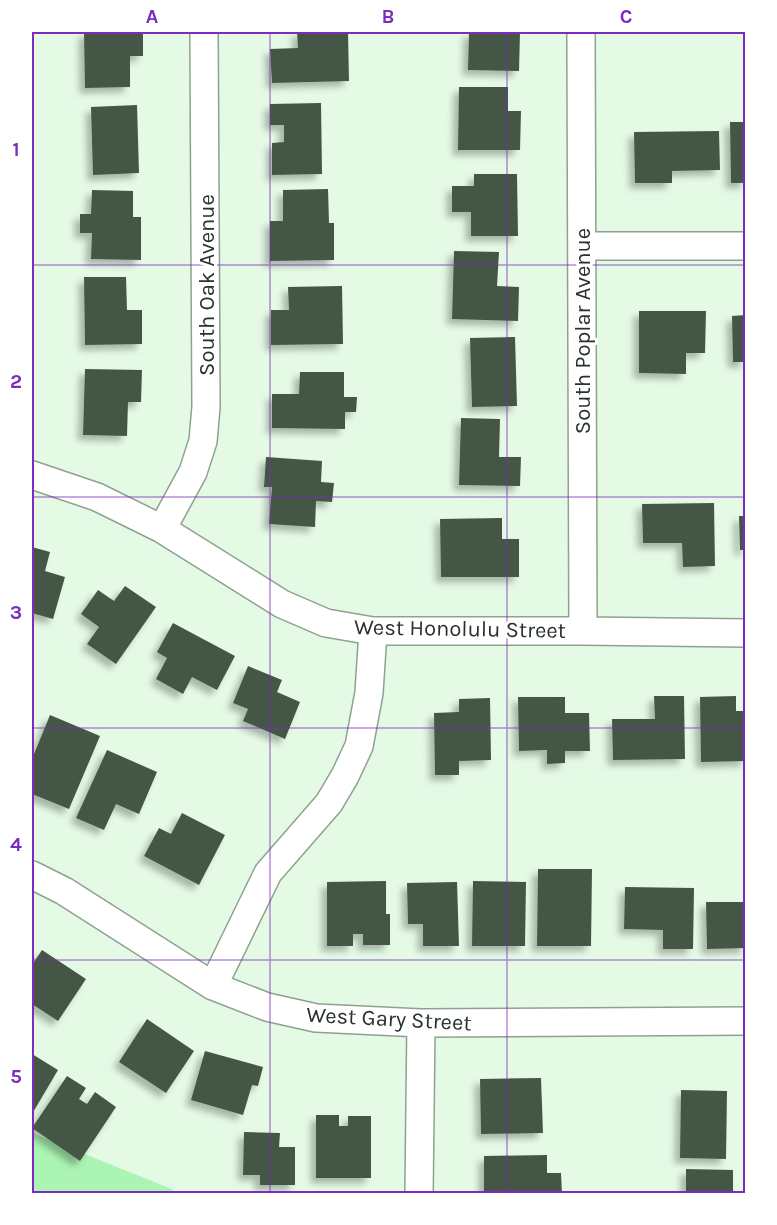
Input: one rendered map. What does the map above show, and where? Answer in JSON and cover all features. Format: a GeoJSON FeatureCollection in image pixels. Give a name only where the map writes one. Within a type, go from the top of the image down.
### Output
{"type":"FeatureCollection","features":[{"type":"Feature","properties":{"kind":"street","name":"South Oak Avenue"},"geometry":{"type":"LineString","coordinates":[[162,529],[193,472],[202,441],[206,407],[204,32]]}},
{"type":"Feature","properties":{"kind":"street","name":"South Poplar Avenue"},"geometry":{"type":"LineString","coordinates":[[581,32],[583,631]]}},
{"type":"Feature","properties":{"kind":"street"},"geometry":{"type":"LineString","coordinates":[[582,246],[746,246]]}},
{"type":"Feature","properties":{"kind":"street","name":"West Honolulu Street"},"geometry":{"type":"LineString","coordinates":[[32,475],[97,497],[162,529],[282,604],[326,624],[373,631],[746,633]]}},
{"type":"Feature","properties":{"kind":"street"},"geometry":{"type":"LineString","coordinates":[[213,986],[268,873],[329,803],[359,746],[369,693],[373,631]]}},
{"type":"Feature","properties":{"kind":"street","name":"West Gary Street"},"geometry":{"type":"LineString","coordinates":[[32,875],[64,891],[213,986],[267,1007],[315,1018],[421,1023],[746,1021]]}},
{"type":"Feature","properties":{"kind":"street"},"geometry":{"type":"LineString","coordinates":[[419,1194],[421,1023]]}},
{"type":"Feature","properties":{"kind":"green space"},"geometry":{"type":"Polygon","coordinates":[[[32,1133],[172,1189],[173,1193],[32,1193],[32,1133]]]}},
{"type":"Feature","properties":{"kind":"building"},"geometry":{"type":"Polygon","coordinates":[[[84,32],[143,32],[143,56],[130,56],[130,87],[85,88],[84,32]]]}},
{"type":"Feature","properties":{"kind":"building"},"geometry":{"type":"Polygon","coordinates":[[[297,32],[348,32],[349,81],[272,83],[270,49],[298,48],[297,32]]]}},
{"type":"Feature","properties":{"kind":"building"},"geometry":{"type":"Polygon","coordinates":[[[469,32],[520,32],[519,71],[468,70],[469,32]]]}},
{"type":"Feature","properties":{"kind":"building"},"geometry":{"type":"Polygon","coordinates":[[[459,87],[508,87],[508,111],[521,111],[520,150],[458,150],[459,87]]]}},
{"type":"Feature","properties":{"kind":"building"},"geometry":{"type":"Polygon","coordinates":[[[321,103],[322,174],[272,175],[272,143],[284,142],[284,125],[270,125],[270,104],[321,103]]]}},
{"type":"Feature","properties":{"kind":"building"},"geometry":{"type":"Polygon","coordinates":[[[137,105],[139,173],[93,175],[91,107],[137,105]]]}},
{"type":"Feature","properties":{"kind":"building"},"geometry":{"type":"Polygon","coordinates":[[[730,122],[746,122],[746,183],[731,183],[730,122]]]}},
{"type":"Feature","properties":{"kind":"building"},"geometry":{"type":"Polygon","coordinates":[[[719,131],[720,170],[672,171],[672,183],[635,183],[634,132],[719,131]]]}},
{"type":"Feature","properties":{"kind":"building"},"geometry":{"type":"Polygon","coordinates":[[[474,174],[517,174],[518,236],[471,236],[471,212],[452,212],[452,186],[474,186],[474,174]]]}},
{"type":"Feature","properties":{"kind":"building"},"geometry":{"type":"Polygon","coordinates":[[[328,189],[329,223],[334,223],[334,260],[270,261],[270,221],[283,221],[283,190],[328,189]]]}},
{"type":"Feature","properties":{"kind":"building"},"geometry":{"type":"Polygon","coordinates":[[[92,190],[133,191],[133,217],[141,217],[141,260],[91,259],[92,233],[80,233],[80,214],[91,214],[92,190]]]}},
{"type":"Feature","properties":{"kind":"building"},"geometry":{"type":"Polygon","coordinates":[[[454,251],[499,252],[497,286],[519,287],[518,321],[452,319],[454,251]]]}},
{"type":"Feature","properties":{"kind":"building"},"geometry":{"type":"Polygon","coordinates":[[[84,277],[126,277],[127,310],[142,310],[142,344],[85,345],[84,277]]]}},
{"type":"Feature","properties":{"kind":"building"},"geometry":{"type":"Polygon","coordinates":[[[342,286],[343,344],[271,345],[271,310],[289,310],[288,287],[342,286]]]}},
{"type":"Feature","properties":{"kind":"building"},"geometry":{"type":"Polygon","coordinates":[[[639,311],[706,311],[705,353],[686,353],[686,374],[639,373],[639,311]]]}},
{"type":"Feature","properties":{"kind":"building"},"geometry":{"type":"Polygon","coordinates":[[[746,315],[746,362],[733,362],[732,316],[746,315]]]}},
{"type":"Feature","properties":{"kind":"building"},"geometry":{"type":"Polygon","coordinates":[[[515,337],[517,406],[472,407],[470,338],[515,337]]]}},
{"type":"Feature","properties":{"kind":"building"},"geometry":{"type":"Polygon","coordinates":[[[85,369],[142,370],[141,402],[128,402],[127,436],[83,435],[85,369]]]}},
{"type":"Feature","properties":{"kind":"building"},"geometry":{"type":"Polygon","coordinates":[[[300,372],[344,372],[344,397],[357,397],[356,412],[345,412],[345,429],[272,428],[272,394],[299,394],[300,372]]]}},
{"type":"Feature","properties":{"kind":"building"},"geometry":{"type":"Polygon","coordinates":[[[461,418],[500,419],[499,457],[521,457],[520,486],[459,485],[461,418]]]}},
{"type":"Feature","properties":{"kind":"building"},"geometry":{"type":"Polygon","coordinates":[[[266,457],[322,461],[321,482],[334,483],[332,502],[316,501],[315,527],[269,524],[272,487],[264,487],[266,457]]]}},
{"type":"Feature","properties":{"kind":"building"},"geometry":{"type":"Polygon","coordinates":[[[714,503],[715,566],[683,567],[682,543],[643,543],[642,504],[714,503]]]}},
{"type":"Feature","properties":{"kind":"building"},"geometry":{"type":"Polygon","coordinates":[[[739,516],[746,516],[746,550],[740,550],[739,516]]]}},
{"type":"Feature","properties":{"kind":"building"},"geometry":{"type":"Polygon","coordinates":[[[502,518],[502,539],[519,539],[519,577],[441,577],[440,519],[502,518]]]}},
{"type":"Feature","properties":{"kind":"building"},"geometry":{"type":"Polygon","coordinates":[[[32,547],[50,552],[45,571],[65,577],[53,619],[32,613],[32,547]]]}},
{"type":"Feature","properties":{"kind":"building"},"geometry":{"type":"Polygon","coordinates":[[[125,586],[156,607],[116,664],[87,644],[99,627],[81,614],[98,590],[114,601],[125,586]]]}},
{"type":"Feature","properties":{"kind":"building"},"geometry":{"type":"Polygon","coordinates":[[[173,623],[235,656],[217,690],[192,677],[183,694],[156,679],[167,658],[157,652],[173,623]]]}},
{"type":"Feature","properties":{"kind":"building"},"geometry":{"type":"Polygon","coordinates":[[[248,666],[282,680],[277,692],[300,702],[285,739],[243,721],[248,709],[233,703],[248,666]]]}},
{"type":"Feature","properties":{"kind":"building"},"geometry":{"type":"Polygon","coordinates":[[[654,696],[684,696],[685,759],[613,760],[612,719],[655,719],[654,696]]]}},
{"type":"Feature","properties":{"kind":"building"},"geometry":{"type":"Polygon","coordinates":[[[736,696],[736,711],[746,711],[746,761],[701,762],[700,697],[736,696]]]}},
{"type":"Feature","properties":{"kind":"building"},"geometry":{"type":"Polygon","coordinates":[[[518,697],[565,697],[565,713],[589,713],[590,751],[565,751],[565,763],[547,764],[547,750],[519,751],[518,697]]]}},
{"type":"Feature","properties":{"kind":"building"},"geometry":{"type":"Polygon","coordinates":[[[490,698],[491,760],[459,761],[459,775],[435,775],[434,713],[459,712],[459,699],[490,698]]]}},
{"type":"Feature","properties":{"kind":"building"},"geometry":{"type":"Polygon","coordinates":[[[50,715],[100,736],[69,809],[32,794],[32,759],[50,715]]]}},
{"type":"Feature","properties":{"kind":"building"},"geometry":{"type":"Polygon","coordinates":[[[107,750],[157,772],[139,814],[116,804],[104,830],[76,818],[107,750]]]}},
{"type":"Feature","properties":{"kind":"building"},"geometry":{"type":"Polygon","coordinates":[[[182,813],[225,835],[199,885],[144,856],[159,828],[171,834],[182,813]]]}},
{"type":"Feature","properties":{"kind":"building"},"geometry":{"type":"Polygon","coordinates":[[[538,869],[592,869],[591,946],[537,946],[538,869]]]}},
{"type":"Feature","properties":{"kind":"building"},"geometry":{"type":"Polygon","coordinates":[[[386,881],[386,914],[390,914],[390,945],[363,945],[363,934],[353,934],[353,946],[327,946],[327,882],[386,881]]]}},
{"type":"Feature","properties":{"kind":"building"},"geometry":{"type":"Polygon","coordinates":[[[473,881],[526,882],[525,946],[472,946],[473,881]]]}},
{"type":"Feature","properties":{"kind":"building"},"geometry":{"type":"Polygon","coordinates":[[[457,882],[459,946],[423,946],[423,924],[408,924],[407,883],[457,882]]]}},
{"type":"Feature","properties":{"kind":"building"},"geometry":{"type":"Polygon","coordinates":[[[625,887],[694,888],[693,949],[663,949],[663,930],[624,929],[625,887]]]}},
{"type":"Feature","properties":{"kind":"building"},"geometry":{"type":"Polygon","coordinates":[[[706,902],[746,902],[746,948],[707,949],[706,902]]]}},
{"type":"Feature","properties":{"kind":"building"},"geometry":{"type":"Polygon","coordinates":[[[42,950],[86,979],[58,1021],[32,1004],[32,965],[42,950]]]}},
{"type":"Feature","properties":{"kind":"building"},"geometry":{"type":"Polygon","coordinates":[[[147,1019],[194,1051],[166,1093],[119,1062],[147,1019]]]}},
{"type":"Feature","properties":{"kind":"building"},"geometry":{"type":"Polygon","coordinates":[[[205,1051],[263,1067],[258,1086],[252,1085],[243,1115],[191,1100],[205,1051]]]}},
{"type":"Feature","properties":{"kind":"building"},"geometry":{"type":"Polygon","coordinates":[[[32,1054],[58,1070],[32,1114],[32,1054]]]}},
{"type":"Feature","properties":{"kind":"building"},"geometry":{"type":"Polygon","coordinates":[[[67,1076],[86,1088],[79,1099],[87,1104],[95,1092],[116,1107],[80,1161],[32,1128],[67,1076]]]}},
{"type":"Feature","properties":{"kind":"building"},"geometry":{"type":"Polygon","coordinates":[[[541,1078],[543,1133],[481,1134],[480,1079],[541,1078]]]}},
{"type":"Feature","properties":{"kind":"building"},"geometry":{"type":"Polygon","coordinates":[[[681,1090],[727,1091],[726,1159],[680,1158],[681,1090]]]}},
{"type":"Feature","properties":{"kind":"building"},"geometry":{"type":"Polygon","coordinates":[[[316,1115],[339,1115],[339,1126],[348,1126],[348,1116],[371,1116],[371,1178],[316,1178],[316,1115]]]}},
{"type":"Feature","properties":{"kind":"building"},"geometry":{"type":"Polygon","coordinates":[[[244,1132],[280,1133],[279,1147],[295,1147],[295,1185],[260,1185],[260,1175],[243,1175],[244,1132]]]}},
{"type":"Feature","properties":{"kind":"building"},"geometry":{"type":"Polygon","coordinates":[[[547,1155],[547,1173],[561,1173],[562,1194],[484,1194],[484,1156],[547,1155]]]}},
{"type":"Feature","properties":{"kind":"building"},"geometry":{"type":"Polygon","coordinates":[[[686,1169],[733,1170],[733,1194],[686,1194],[686,1169]]]}}]}
